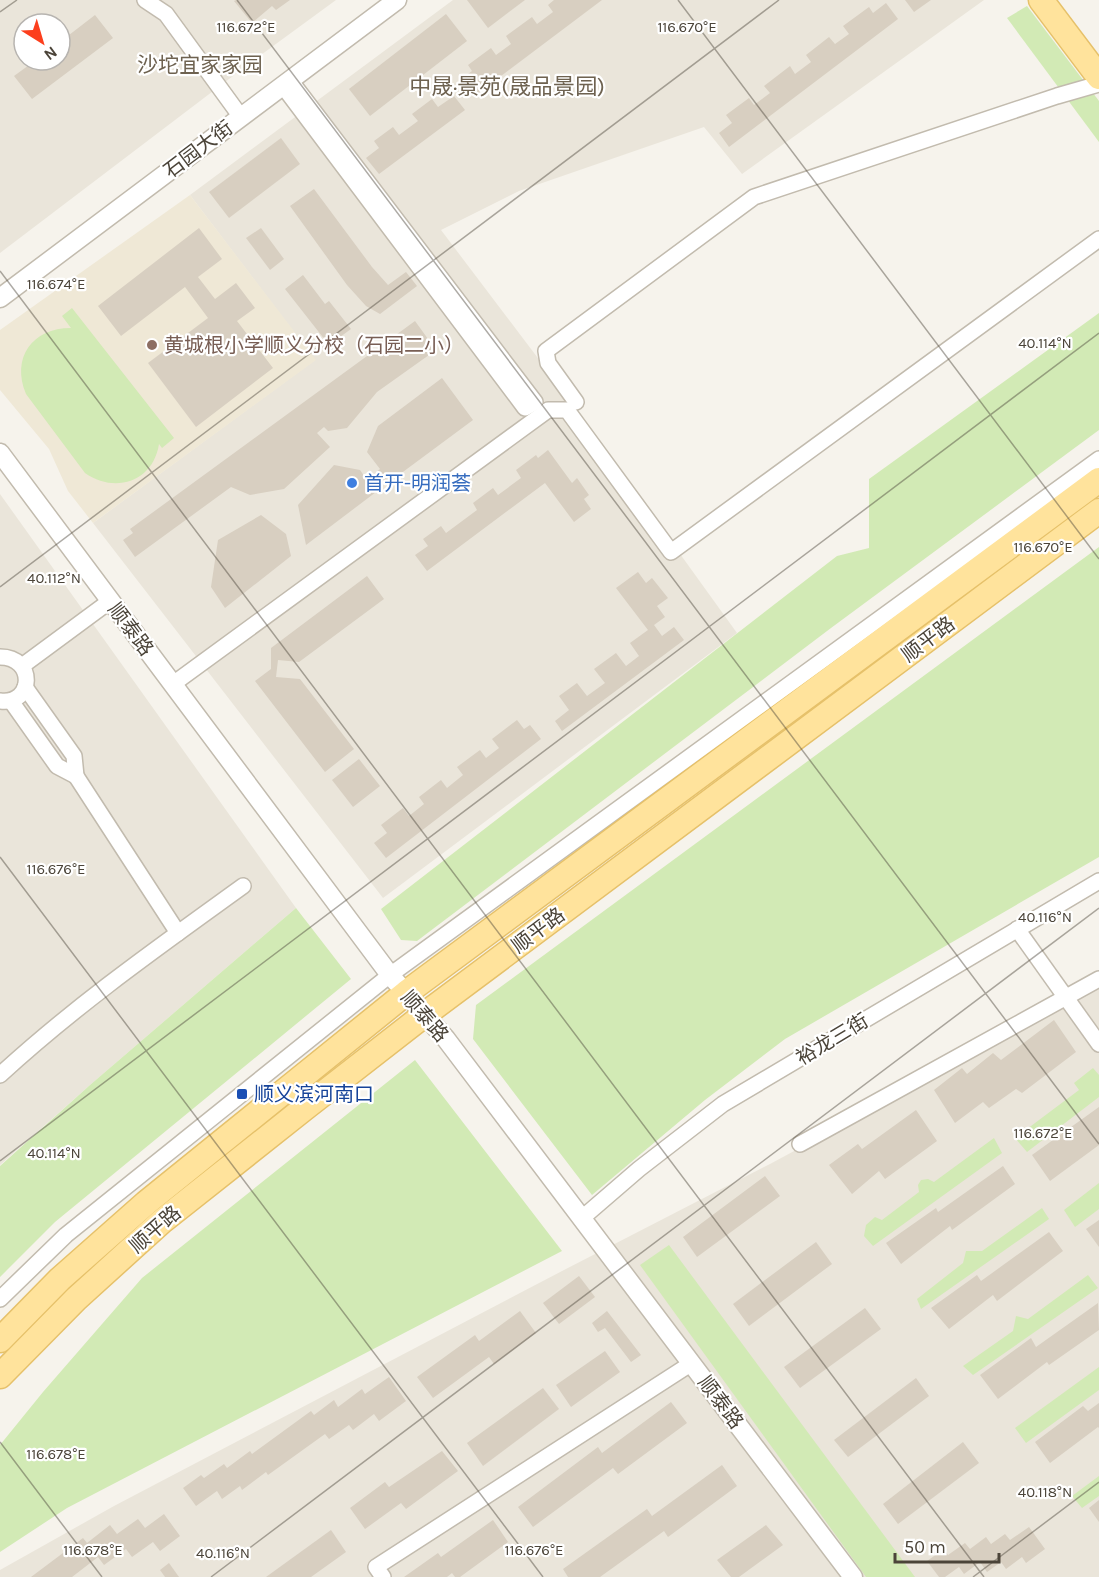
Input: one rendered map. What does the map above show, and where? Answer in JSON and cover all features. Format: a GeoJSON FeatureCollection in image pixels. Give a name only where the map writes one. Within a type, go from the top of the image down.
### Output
{"type":"FeatureCollection","features":[{"type":"Feature","properties":{"kind":"main road"},"geometry":{"type":"LineString","coordinates":[[1041,0],[1099,77]]}},
{"type":"Feature","properties":{"kind":"main road"},"geometry":{"type":"LineString","coordinates":[[1062,0],[1099,50]]}},
{"type":"Feature","properties":{"kind":"main road","name":"顺平路"},"geometry":{"type":"LineString","coordinates":[[0,1340],[60,1279],[146,1203],[406,993],[1099,480]]}},
{"type":"Feature","properties":{"kind":"main road","name":"顺平路"},"geometry":{"type":"LineString","coordinates":[[0,1376],[76,1299],[161,1222],[424,1015],[1099,511]]}},
{"type":"Feature","properties":{"kind":"street"},"geometry":{"type":"LineString","coordinates":[[145,0],[166,14],[241,117]]}},
{"type":"Feature","properties":{"kind":"street","name":"石园大街"},"geometry":{"type":"LineString","coordinates":[[0,298],[397,0]]}},
{"type":"Feature","properties":{"kind":"street"},"geometry":{"type":"LineString","coordinates":[[286,83],[530,405]]}},
{"type":"Feature","properties":{"kind":"street"},"geometry":{"type":"LineString","coordinates":[[576,402],[548,363],[546,351],[754,197],[1099,84]]}},
{"type":"Feature","properties":{"kind":"street"},"geometry":{"type":"LineString","coordinates":[[173,684],[548,410],[567,411],[671,552],[1099,239]]}},
{"type":"Feature","properties":{"kind":"street","name":"顺泰路"},"geometry":{"type":"LineString","coordinates":[[0,453],[390,975],[446,1039],[853,1577]]}},
{"type":"Feature","properties":{"kind":"street"},"geometry":{"type":"LineString","coordinates":[[0,1299],[66,1235],[390,975],[1099,459]]}},
{"type":"Feature","properties":{"kind":"street"},"geometry":{"type":"LineString","coordinates":[[22,666],[110,601]]}},
{"type":"Feature","properties":{"kind":"street"},"geometry":{"type":"LineString","coordinates":[[0,657],[9,657],[22,666],[27,680],[22,693],[5,701],[57,766],[76,776]]}},
{"type":"Feature","properties":{"kind":"street"},"geometry":{"type":"LineString","coordinates":[[25,687],[74,756],[76,776],[178,933]]}},
{"type":"Feature","properties":{"kind":"street","name":"裕龙三街"},"geometry":{"type":"LineString","coordinates":[[581,1219],[639,1168],[723,1104],[1099,881]]}},
{"type":"Feature","properties":{"kind":"street"},"geometry":{"type":"LineString","coordinates":[[0,1075],[95,994],[243,886]]}},
{"type":"Feature","properties":{"kind":"street"},"geometry":{"type":"LineString","coordinates":[[1017,929],[1099,1044]]}},
{"type":"Feature","properties":{"kind":"street"},"geometry":{"type":"LineString","coordinates":[[800,1144],[1099,979]]}},
{"type":"Feature","properties":{"kind":"street"},"geometry":{"type":"LineString","coordinates":[[383,1577],[376,1567],[692,1363]]}},
{"type":"Feature","properties":{"kind":"shaded area"},"geometry":{"type":"Polygon","coordinates":[[[0,0],[336,0],[0,253],[0,0]]]}},
{"type":"Feature","properties":{"kind":"shaded area"},"geometry":{"type":"Polygon","coordinates":[[[453,0],[984,0],[742,174],[704,127],[519,191],[441,230],[562,390],[737,633],[383,898],[93,523],[315,360],[190,195],[453,0]]]}},
{"type":"Feature","properties":{"kind":"shaded area","name":"黄城根小学顺义分校（石园二小）"},"geometry":{"type":"Polygon","coordinates":[[[190,195],[316,360],[93,523],[68,491],[49,449],[0,390],[0,330],[190,195]]]}},
{"type":"Feature","properties":{"kind":"shaded area"},"geometry":{"type":"Polygon","coordinates":[[[0,494],[296,908],[0,1165],[0,494]]]}},
{"type":"Feature","properties":{"kind":"shaded area"},"geometry":{"type":"Polygon","coordinates":[[[1099,987],[1099,1577],[0,1577],[0,1570],[114,1506],[770,1164],[1099,987]]]}},
{"type":"Feature","properties":{"kind":"green space"},"geometry":{"type":"Polygon","coordinates":[[[1027,6],[1099,101],[1099,142],[1007,18],[1027,6]]]}},
{"type":"Feature","properties":{"kind":"green space"},"geometry":{"type":"Polygon","coordinates":[[[72,308],[174,438],[162,448],[159,444],[149,468],[131,481],[108,483],[85,473],[26,394],[22,381],[23,357],[36,339],[45,333],[71,328],[62,316],[72,308]]]}},
{"type":"Feature","properties":{"kind":"green space"},"geometry":{"type":"Polygon","coordinates":[[[1099,313],[1099,430],[831,628],[417,941],[401,940],[381,909],[837,556],[869,548],[869,479],[1099,313]]]}},
{"type":"Feature","properties":{"kind":"green space"},"geometry":{"type":"Polygon","coordinates":[[[1099,547],[1099,857],[785,1039],[705,1100],[592,1195],[473,1039],[476,1005],[1099,547]]]}},
{"type":"Feature","properties":{"kind":"green space"},"geometry":{"type":"Polygon","coordinates":[[[296,908],[351,979],[55,1222],[0,1277],[0,1166],[90,1085],[296,908]]]}},
{"type":"Feature","properties":{"kind":"green space"},"geometry":{"type":"Polygon","coordinates":[[[415,1060],[562,1251],[67,1508],[0,1552],[0,1445],[43,1392],[142,1278],[415,1060]]]}},
{"type":"Feature","properties":{"kind":"green space"},"geometry":{"type":"Polygon","coordinates":[[[1093,1068],[1099,1075],[1099,1097],[1027,1152],[1015,1138],[1079,1090],[1074,1083],[1093,1068]]]}},
{"type":"Feature","properties":{"kind":"green space"},"geometry":{"type":"Polygon","coordinates":[[[994,1138],[1002,1153],[873,1246],[864,1236],[866,1225],[875,1217],[882,1220],[919,1192],[918,1185],[921,1180],[928,1179],[934,1182],[994,1138]]]}},
{"type":"Feature","properties":{"kind":"green space"},"geometry":{"type":"Polygon","coordinates":[[[1099,1183],[1099,1209],[1075,1227],[1064,1210],[1099,1183]]]}},
{"type":"Feature","properties":{"kind":"green space"},"geometry":{"type":"Polygon","coordinates":[[[1042,1208],[1049,1219],[921,1309],[917,1299],[963,1263],[966,1251],[982,1251],[1042,1208]]]}},
{"type":"Feature","properties":{"kind":"green space"},"geometry":{"type":"Polygon","coordinates":[[[669,1245],[915,1577],[866,1577],[640,1265],[669,1245]]]}},
{"type":"Feature","properties":{"kind":"green space"},"geometry":{"type":"Polygon","coordinates":[[[1088,1275],[1098,1288],[973,1375],[963,1366],[1013,1331],[1016,1316],[1028,1319],[1088,1275]]]}},
{"type":"Feature","properties":{"kind":"green space"},"geometry":{"type":"Polygon","coordinates":[[[1099,1367],[1099,1390],[1026,1443],[1015,1428],[1099,1367]]]}},
{"type":"Feature","properties":{"kind":"green space"},"geometry":{"type":"Polygon","coordinates":[[[1099,1476],[1099,1496],[1082,1508],[1072,1496],[1099,1476]]]}},
{"type":"Feature","properties":{"kind":"building"},"geometry":{"type":"Polygon","coordinates":[[[290,0],[276,10],[272,6],[252,23],[234,1],[290,0]]]}},
{"type":"Feature","properties":{"kind":"building"},"geometry":{"type":"Polygon","coordinates":[[[467,0],[525,0],[488,28],[467,0]]]}},
{"type":"Feature","properties":{"kind":"building"},"geometry":{"type":"Polygon","coordinates":[[[554,0],[602,0],[477,94],[464,77],[472,71],[468,65],[491,48],[496,55],[511,44],[506,36],[532,17],[537,24],[553,12],[548,5],[554,0]]]}},
{"type":"Feature","properties":{"kind":"building"},"geometry":{"type":"Polygon","coordinates":[[[905,0],[931,0],[914,12],[905,0]]]}},
{"type":"Feature","properties":{"kind":"building"},"geometry":{"type":"Polygon","coordinates":[[[886,3],[898,19],[729,147],[719,133],[732,123],[726,115],[749,98],[754,105],[770,93],[764,86],[790,66],[795,74],[811,62],[806,55],[829,37],[835,44],[849,34],[843,26],[869,7],[873,13],[886,3]]]}},
{"type":"Feature","properties":{"kind":"building"},"geometry":{"type":"Polygon","coordinates":[[[446,14],[467,41],[370,116],[349,89],[446,14]]]}},
{"type":"Feature","properties":{"kind":"building"},"geometry":{"type":"Polygon","coordinates":[[[95,15],[113,38],[72,69],[72,33],[95,15]]]}},
{"type":"Feature","properties":{"kind":"building"},"geometry":{"type":"Polygon","coordinates":[[[20,72],[68,72],[32,99],[14,76],[20,72]]]}},
{"type":"Feature","properties":{"kind":"building"},"geometry":{"type":"Polygon","coordinates":[[[454,96],[465,110],[379,174],[366,158],[379,148],[374,141],[393,127],[399,135],[418,121],[412,114],[432,99],[438,107],[454,96]]]}},
{"type":"Feature","properties":{"kind":"building"},"geometry":{"type":"Polygon","coordinates":[[[281,138],[300,164],[229,218],[209,192],[281,138]]]}},
{"type":"Feature","properties":{"kind":"building"},"geometry":{"type":"Polygon","coordinates":[[[314,189],[388,285],[406,272],[417,286],[380,314],[366,306],[347,285],[290,206],[314,189]]]}},
{"type":"Feature","properties":{"kind":"building"},"geometry":{"type":"Polygon","coordinates":[[[199,228],[222,259],[198,277],[215,299],[236,283],[255,308],[237,321],[273,368],[196,427],[148,363],[208,318],[185,287],[121,336],[98,306],[199,228]]]}},
{"type":"Feature","properties":{"kind":"building"},"geometry":{"type":"Polygon","coordinates":[[[261,228],[284,259],[270,270],[246,238],[261,228]]]}},
{"type":"Feature","properties":{"kind":"building"},"geometry":{"type":"Polygon","coordinates":[[[303,275],[325,304],[329,301],[351,329],[329,345],[285,289],[303,275]]]}},
{"type":"Feature","properties":{"kind":"building"},"geometry":{"type":"Polygon","coordinates":[[[415,321],[436,350],[377,392],[347,428],[328,431],[324,427],[317,433],[330,447],[284,489],[250,495],[231,487],[135,557],[123,540],[133,533],[130,529],[415,321]]]}},
{"type":"Feature","properties":{"kind":"building"},"geometry":{"type":"Polygon","coordinates":[[[442,378],[473,420],[388,483],[385,480],[373,489],[376,492],[306,545],[298,505],[334,465],[360,470],[367,480],[380,469],[367,452],[378,426],[442,378]]]}},
{"type":"Feature","properties":{"kind":"building"},"geometry":{"type":"Polygon","coordinates":[[[548,450],[572,483],[577,478],[589,495],[584,499],[591,509],[574,522],[545,483],[427,571],[415,555],[428,546],[423,539],[441,526],[446,533],[477,510],[473,503],[493,488],[498,495],[521,478],[516,470],[536,455],[538,458],[548,450]]]}},
{"type":"Feature","properties":{"kind":"building"},"geometry":{"type":"Polygon","coordinates":[[[261,515],[286,534],[291,556],[225,608],[211,587],[218,540],[261,515]]]}},
{"type":"Feature","properties":{"kind":"building"},"geometry":{"type":"Polygon","coordinates":[[[638,572],[646,583],[652,578],[668,598],[657,606],[665,617],[654,625],[662,636],[674,627],[684,640],[562,731],[555,721],[569,710],[559,696],[577,683],[587,696],[605,683],[594,669],[616,653],[626,666],[639,656],[630,643],[648,630],[616,588],[638,572]]]}},
{"type":"Feature","properties":{"kind":"building"},"geometry":{"type":"Polygon","coordinates":[[[367,576],[384,599],[299,662],[278,660],[276,677],[300,679],[354,749],[325,772],[255,681],[271,669],[271,648],[367,576]]]}},
{"type":"Feature","properties":{"kind":"building"},"geometry":{"type":"Polygon","coordinates":[[[517,720],[524,729],[530,725],[541,739],[386,858],[374,843],[387,833],[381,825],[403,808],[409,816],[424,804],[419,797],[441,780],[447,788],[463,775],[457,767],[480,750],[486,758],[499,748],[492,739],[517,720]]]}},
{"type":"Feature","properties":{"kind":"building"},"geometry":{"type":"Polygon","coordinates":[[[359,759],[380,786],[353,807],[332,780],[359,759]]]}},
{"type":"Feature","properties":{"kind":"building"},"geometry":{"type":"Polygon","coordinates":[[[1054,1020],[1076,1052],[1022,1093],[1016,1089],[989,1108],[983,1102],[955,1123],[934,1090],[962,1068],[967,1074],[993,1053],[1001,1060],[1054,1020]]]}},
{"type":"Feature","properties":{"kind":"building"},"geometry":{"type":"Polygon","coordinates":[[[1099,1107],[1099,1145],[1050,1181],[1032,1155],[1099,1107]]]}},
{"type":"Feature","properties":{"kind":"building"},"geometry":{"type":"Polygon","coordinates":[[[916,1110],[937,1141],[885,1179],[879,1171],[852,1194],[829,1165],[858,1144],[862,1149],[916,1110]]]}},
{"type":"Feature","properties":{"kind":"building"},"geometry":{"type":"Polygon","coordinates":[[[1003,1166],[1015,1184],[952,1230],[950,1226],[901,1264],[886,1243],[936,1208],[938,1212],[1003,1166]]]}},
{"type":"Feature","properties":{"kind":"building"},"geometry":{"type":"Polygon","coordinates":[[[765,1176],[780,1196],[697,1257],[683,1237],[765,1176]]]}},
{"type":"Feature","properties":{"kind":"building"},"geometry":{"type":"Polygon","coordinates":[[[1099,1220],[1099,1247],[1086,1229],[1099,1220]]]}},
{"type":"Feature","properties":{"kind":"building"},"geometry":{"type":"Polygon","coordinates":[[[1049,1232],[1063,1251],[997,1301],[993,1295],[949,1329],[931,1308],[977,1275],[981,1281],[1049,1232]]]}},
{"type":"Feature","properties":{"kind":"building"},"geometry":{"type":"Polygon","coordinates":[[[816,1242],[832,1264],[749,1326],[733,1304],[816,1242]]]}},
{"type":"Feature","properties":{"kind":"building"},"geometry":{"type":"Polygon","coordinates":[[[579,1276],[595,1297],[559,1324],[543,1303],[579,1276]]]}},
{"type":"Feature","properties":{"kind":"building"},"geometry":{"type":"Polygon","coordinates":[[[1098,1303],[1099,1330],[1049,1365],[1047,1362],[998,1399],[980,1375],[1031,1338],[1036,1347],[1098,1303]]]}},
{"type":"Feature","properties":{"kind":"building"},"geometry":{"type":"Polygon","coordinates":[[[865,1308],[881,1329],[800,1388],[784,1367],[865,1308]]]}},
{"type":"Feature","properties":{"kind":"building"},"geometry":{"type":"Polygon","coordinates":[[[520,1311],[536,1333],[494,1364],[489,1357],[433,1398],[417,1377],[475,1335],[479,1341],[520,1311]]]}},
{"type":"Feature","properties":{"kind":"building"},"geometry":{"type":"Polygon","coordinates":[[[607,1311],[641,1355],[631,1362],[605,1328],[598,1332],[592,1323],[607,1311]]]}},
{"type":"Feature","properties":{"kind":"building"},"geometry":{"type":"Polygon","coordinates":[[[605,1351],[620,1372],[571,1407],[556,1385],[605,1351]]]}},
{"type":"Feature","properties":{"kind":"building"},"geometry":{"type":"Polygon","coordinates":[[[389,1377],[406,1401],[379,1421],[374,1414],[353,1430],[349,1425],[329,1439],[325,1434],[268,1475],[266,1472],[242,1490],[240,1486],[222,1499],[217,1491],[196,1506],[183,1488],[201,1475],[204,1478],[224,1464],[227,1468],[250,1451],[252,1454],[311,1411],[314,1415],[334,1400],[338,1407],[362,1389],[365,1394],[389,1377]]]}},
{"type":"Feature","properties":{"kind":"building"},"geometry":{"type":"Polygon","coordinates":[[[916,1378],[929,1396],[848,1457],[834,1440],[916,1378]]]}},
{"type":"Feature","properties":{"kind":"building"},"geometry":{"type":"Polygon","coordinates":[[[543,1388],[559,1409],[483,1466],[467,1443],[543,1388]]]}},
{"type":"Feature","properties":{"kind":"building"},"geometry":{"type":"Polygon","coordinates":[[[671,1402],[687,1423],[618,1474],[613,1468],[533,1527],[518,1507],[598,1447],[602,1453],[671,1402]]]}},
{"type":"Feature","properties":{"kind":"building"},"geometry":{"type":"Polygon","coordinates":[[[1099,1403],[1099,1428],[1050,1463],[1035,1442],[1083,1406],[1088,1411],[1099,1403]]]}},
{"type":"Feature","properties":{"kind":"building"},"geometry":{"type":"Polygon","coordinates":[[[963,1442],[979,1463],[898,1524],[883,1504],[963,1442]]]}},
{"type":"Feature","properties":{"kind":"building"},"geometry":{"type":"Polygon","coordinates":[[[442,1451],[458,1471],[406,1509],[401,1503],[365,1529],[350,1508],[385,1482],[389,1487],[442,1451]]]}},
{"type":"Feature","properties":{"kind":"building"},"geometry":{"type":"Polygon","coordinates":[[[722,1465],[737,1486],[668,1537],[664,1531],[600,1577],[568,1577],[563,1569],[647,1509],[652,1516],[722,1465]]]}},
{"type":"Feature","properties":{"kind":"building"},"geometry":{"type":"Polygon","coordinates":[[[1099,1500],[1099,1522],[1089,1508],[1099,1500]]]}},
{"type":"Feature","properties":{"kind":"building"},"geometry":{"type":"Polygon","coordinates":[[[164,1514],[180,1536],[160,1551],[153,1542],[132,1557],[126,1549],[104,1565],[98,1557],[72,1577],[31,1577],[83,1538],[87,1543],[110,1525],[117,1534],[138,1519],[145,1528],[164,1514]]]}},
{"type":"Feature","properties":{"kind":"building"},"geometry":{"type":"Polygon","coordinates":[[[493,1520],[508,1542],[460,1577],[455,1577],[452,1573],[447,1577],[404,1577],[438,1553],[441,1557],[493,1520]]]}},
{"type":"Feature","properties":{"kind":"building"},"geometry":{"type":"Polygon","coordinates":[[[766,1525],[783,1545],[739,1577],[731,1577],[717,1560],[766,1525]]]}},
{"type":"Feature","properties":{"kind":"building"},"geometry":{"type":"Polygon","coordinates":[[[1029,1527],[1045,1549],[1026,1563],[1022,1557],[1006,1569],[1001,1562],[987,1572],[980,1562],[964,1574],[959,1567],[945,1577],[939,1577],[927,1561],[944,1549],[948,1555],[965,1543],[970,1549],[986,1537],[991,1544],[1005,1534],[1010,1540],[1029,1527]]]}},
{"type":"Feature","properties":{"kind":"building"},"geometry":{"type":"Polygon","coordinates":[[[331,1530],[346,1552],[311,1577],[266,1577],[331,1530]]]}},
{"type":"Feature","properties":{"kind":"building"},"geometry":{"type":"Polygon","coordinates":[[[169,1563],[179,1577],[165,1577],[160,1570],[169,1563]]]}},
{"type":"Feature","properties":{"kind":"place","name":"黄城根小学顺义分校（石园二小）"},"geometry":{"type":"Point","coordinates":[152,345]}},
{"type":"Feature","properties":{"kind":"place","name":"首开-明润荟"},"geometry":{"type":"Point","coordinates":[352,483]}},
{"type":"Feature","properties":{"kind":"place","name":"顺义滨河南口"},"geometry":{"type":"Point","coordinates":[242,1094]}},
{"type":"Feature","properties":{"kind":"district","name":"沙坨宜家家园"},"geometry":{"type":"Point","coordinates":[200,65]}},
{"type":"Feature","properties":{"kind":"district","name":"中晟·景苑(晟品景园)"},"geometry":{"type":"Point","coordinates":[507,86]}}]}
